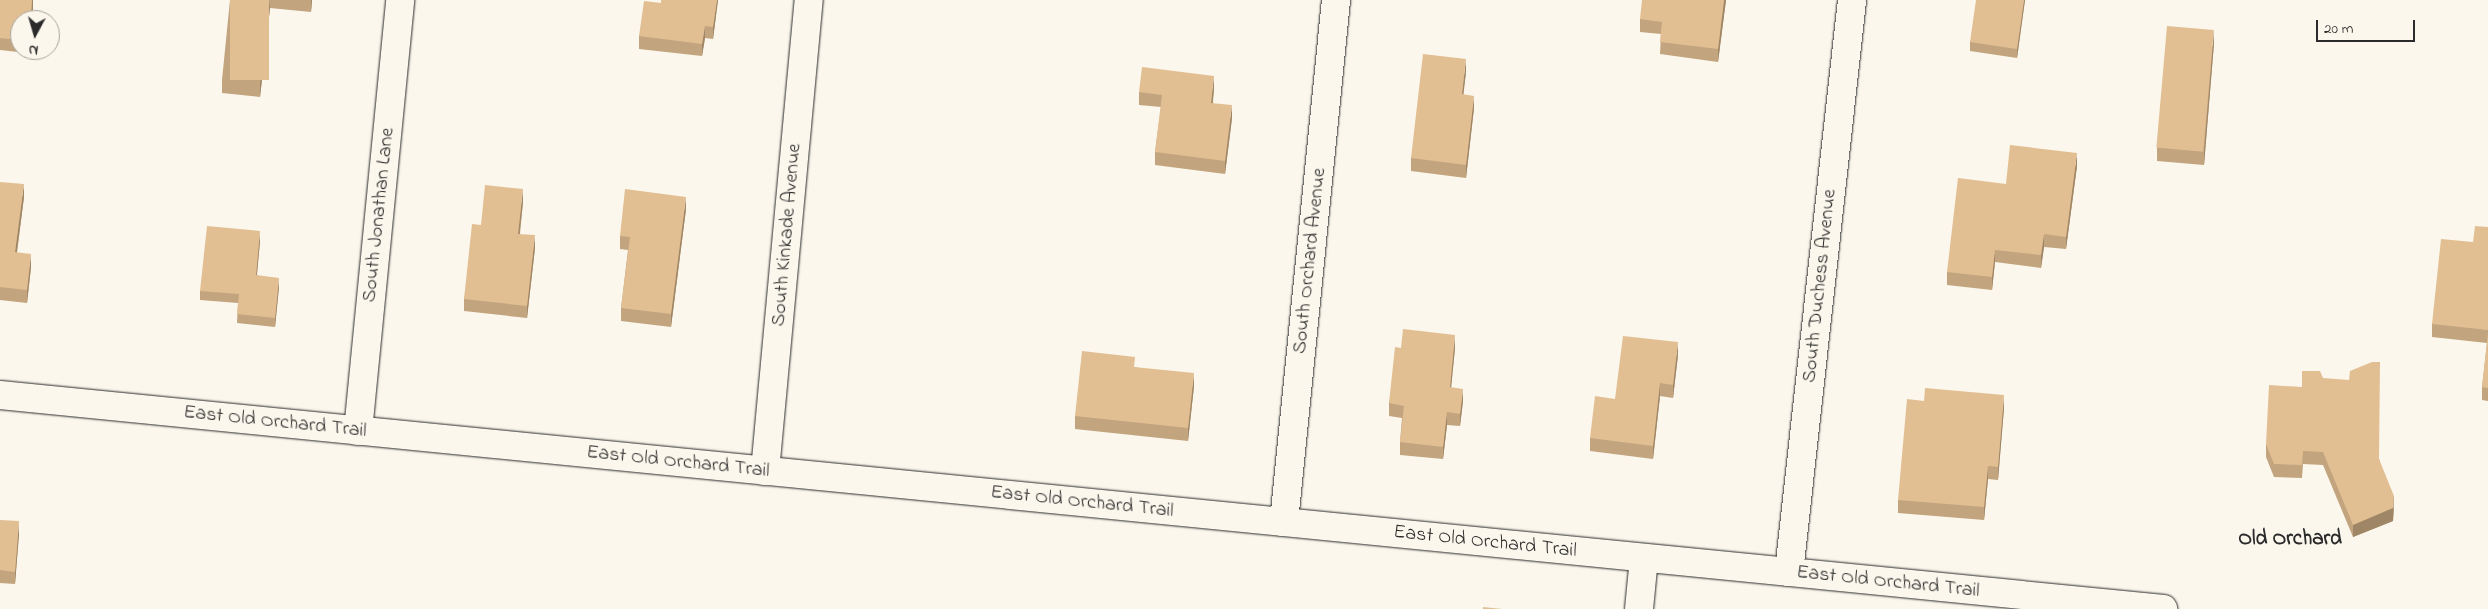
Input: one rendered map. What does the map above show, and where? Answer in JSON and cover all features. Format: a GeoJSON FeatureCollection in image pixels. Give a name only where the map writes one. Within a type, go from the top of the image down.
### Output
{"type":"FeatureCollection","features":[{"type":"Feature","properties":{"kind":"street","name":"South Jonathan Lane"},"geometry":{"type":"LineString","coordinates":[[358,431],[400,0]]}},
{"type":"Feature","properties":{"kind":"street","name":"South Kinkade Avenue"},"geometry":{"type":"LineString","coordinates":[[765,471],[809,0]]}},
{"type":"Feature","properties":{"kind":"street","name":"South Orchard Avenue"},"geometry":{"type":"LineString","coordinates":[[1284,522],[1336,0]]}},
{"type":"Feature","properties":{"kind":"street","name":"South Duchess Avenue"},"geometry":{"type":"LineString","coordinates":[[1789,572],[1852,0]]}},
{"type":"Feature","properties":{"kind":"street","name":"East Old Orchard Trail"},"geometry":{"type":"LineString","coordinates":[[0,395],[2163,609]]}},
{"type":"Feature","properties":{"kind":"street"},"geometry":{"type":"LineString","coordinates":[[1639,609],[1644,558]]}},
{"type":"Feature","properties":{"kind":"building"},"geometry":{"type":"Polygon","coordinates":[[[0,0],[32,0],[31,10],[10,10],[10,39],[0,38],[0,0]]]}},
{"type":"Feature","properties":{"kind":"building"},"geometry":{"type":"Polygon","coordinates":[[[230,0],[269,0],[269,80],[230,80],[230,0]]]}},
{"type":"Feature","properties":{"kind":"building"},"geometry":{"type":"Polygon","coordinates":[[[661,0],[717,0],[713,27],[705,26],[702,44],[639,36],[644,1],[661,3],[661,0]]]}},
{"type":"Feature","properties":{"kind":"building"},"geometry":{"type":"Polygon","coordinates":[[[1642,0],[1724,0],[1718,49],[1660,42],[1662,22],[1640,19],[1642,0]]]}},
{"type":"Feature","properties":{"kind":"building"},"geometry":{"type":"Polygon","coordinates":[[[1976,0],[2024,0],[2017,49],[1970,42],[1976,0]]]}},
{"type":"Feature","properties":{"kind":"building"},"geometry":{"type":"Polygon","coordinates":[[[2167,26],[2214,30],[2203,152],[2156,148],[2167,26]]]}},
{"type":"Feature","properties":{"kind":"building"},"geometry":{"type":"Polygon","coordinates":[[[1423,54],[1466,59],[1462,94],[1474,96],[1466,165],[1411,158],[1423,54]]]}},
{"type":"Feature","properties":{"kind":"building"},"geometry":{"type":"Polygon","coordinates":[[[1142,67],[1214,76],[1211,103],[1232,105],[1225,161],[1155,152],[1162,95],[1139,92],[1142,67]]]}},
{"type":"Feature","properties":{"kind":"building"},"geometry":{"type":"Polygon","coordinates":[[[2010,145],[2077,153],[2066,237],[2044,234],[2041,255],[1995,250],[1992,277],[1947,272],[1958,178],[2006,184],[2010,145]]]}},
{"type":"Feature","properties":{"kind":"building"},"geometry":{"type":"Polygon","coordinates":[[[0,182],[24,184],[15,252],[31,254],[27,290],[0,287],[0,182]]]}},
{"type":"Feature","properties":{"kind":"building"},"geometry":{"type":"Polygon","coordinates":[[[485,185],[523,189],[518,234],[535,235],[527,306],[464,299],[472,224],[481,225],[485,185]]]}},
{"type":"Feature","properties":{"kind":"building"},"geometry":{"type":"Polygon","coordinates":[[[625,189],[686,197],[671,314],[621,308],[630,237],[620,236],[625,189]]]}},
{"type":"Feature","properties":{"kind":"building"},"geometry":{"type":"Polygon","coordinates":[[[207,226],[260,231],[256,275],[279,278],[275,318],[237,314],[239,294],[200,291],[207,226]]]}},
{"type":"Feature","properties":{"kind":"building"},"geometry":{"type":"Polygon","coordinates":[[[2475,226],[2488,227],[2488,330],[2432,324],[2441,239],[2473,242],[2475,226]]]}},
{"type":"Feature","properties":{"kind":"building"},"geometry":{"type":"Polygon","coordinates":[[[1403,329],[1455,335],[1450,387],[1463,389],[1460,414],[1447,412],[1443,447],[1400,442],[1404,406],[1389,403],[1395,347],[1401,348],[1403,329]]]}},
{"type":"Feature","properties":{"kind":"building"},"geometry":{"type":"Polygon","coordinates":[[[2488,333],[2488,388],[2482,387],[2488,333]]]}},
{"type":"Feature","properties":{"kind":"building"},"geometry":{"type":"Polygon","coordinates":[[[1623,336],[1678,342],[1673,385],[1660,383],[1653,446],[1590,438],[1595,396],[1615,399],[1623,336]]]}},
{"type":"Feature","properties":{"kind":"building"},"geometry":{"type":"Polygon","coordinates":[[[1082,351],[1135,357],[1134,367],[1194,373],[1188,428],[1075,416],[1082,351]]]}},
{"type":"Feature","properties":{"kind":"building"},"geometry":{"type":"Polygon","coordinates":[[[2372,362],[2380,362],[2379,459],[2394,496],[2393,508],[2353,525],[2323,452],[2303,451],[2302,465],[2274,464],[2266,444],[2269,385],[2302,387],[2302,371],[2320,371],[2323,378],[2349,380],[2350,371],[2372,362]]]}},
{"type":"Feature","properties":{"kind":"building"},"geometry":{"type":"Polygon","coordinates":[[[1925,388],[2004,395],[1998,467],[1988,466],[1984,507],[1898,500],[1907,399],[1924,401],[1925,388]]]}},
{"type":"Feature","properties":{"kind":"building"},"geometry":{"type":"Polygon","coordinates":[[[0,520],[19,521],[15,572],[0,570],[0,520]]]}},
{"type":"Feature","properties":{"kind":"building"},"geometry":{"type":"Polygon","coordinates":[[[1483,607],[1502,609],[1483,609],[1483,607]]]}},
{"type":"Feature","properties":{"kind":"district","name":"Old Orchard"},"geometry":{"type":"Point","coordinates":[2290,539]}}]}
